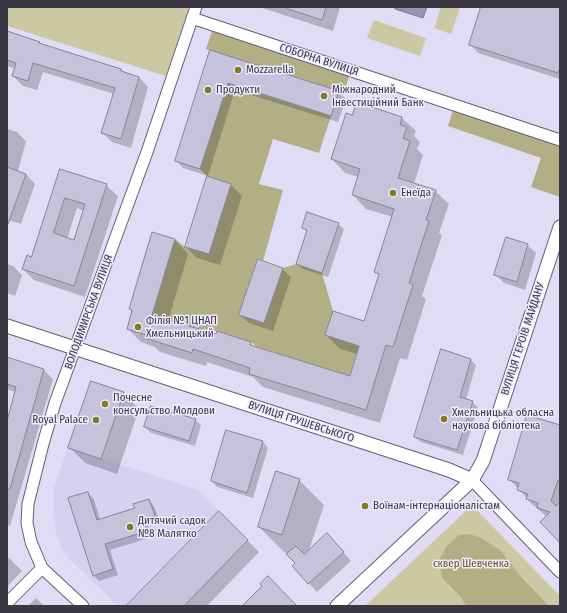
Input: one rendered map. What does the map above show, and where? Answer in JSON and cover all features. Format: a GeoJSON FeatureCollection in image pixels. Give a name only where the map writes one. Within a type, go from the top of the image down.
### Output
{"type":"FeatureCollection","features":[{"type":"Feature","properties":{"kind":"street","name":"ВОЛОДИМИРСЬКА ВУЛИЦЯ"},"geometry":{"type":"LineString","coordinates":[[83,606],[42,568],[30,542],[27,523],[28,504],[55,403],[147,152],[196,7]]}},
{"type":"Feature","properties":{"kind":"street","name":"СОБОРНА ВУЛИЦЯ"},"geometry":{"type":"LineString","coordinates":[[192,18],[560,140]]}},
{"type":"Feature","properties":{"kind":"street","name":"ВУЛИЦЯ ГЕРОЇВ МАЙДАНУ"},"geometry":{"type":"LineString","coordinates":[[337,606],[472,480],[483,461],[560,226]]}},
{"type":"Feature","properties":{"kind":"street","name":"ВУЛИЦЯ ГРУШЕВСЬКОГО"},"geometry":{"type":"LineString","coordinates":[[7,326],[449,470],[472,480],[560,572]]}},
{"type":"Feature","properties":{"kind":"street"},"geometry":{"type":"LineString","coordinates":[[7,603],[42,568]]}},
{"type":"Feature","properties":{"kind":"shaded area"},"geometry":{"type":"Polygon","coordinates":[[[396,7],[427,7],[423,18],[395,9],[396,7]]]}},
{"type":"Feature","properties":{"kind":"shaded area","name":"Дитячий садок №8 Малятко"},"geometry":{"type":"Polygon","coordinates":[[[68,448],[199,490],[219,511],[126,606],[118,606],[65,555],[57,537],[54,516],[54,486],[68,448]]]}},
{"type":"Feature","properties":{"kind":"green space"},"geometry":{"type":"Polygon","coordinates":[[[7,7],[189,7],[166,76],[7,26],[7,7]]]}},
{"type":"Feature","properties":{"kind":"green space"},"geometry":{"type":"Polygon","coordinates":[[[441,7],[460,7],[451,34],[434,28],[441,7]]]}},
{"type":"Feature","properties":{"kind":"green space"},"geometry":{"type":"Polygon","coordinates":[[[374,20],[426,38],[420,56],[367,38],[374,20]]]}},
{"type":"Feature","properties":{"kind":"green space"},"geometry":{"type":"Polygon","coordinates":[[[212,31],[349,76],[344,94],[339,91],[206,49],[212,31]]]}},
{"type":"Feature","properties":{"kind":"green space"},"geometry":{"type":"Polygon","coordinates":[[[228,83],[331,116],[319,153],[273,139],[259,184],[283,190],[263,261],[257,260],[239,315],[264,323],[283,268],[296,264],[322,273],[333,311],[325,335],[359,346],[350,376],[257,347],[251,342],[217,331],[200,329],[152,315],[175,239],[185,247],[209,254],[231,184],[207,176],[200,169],[228,83]]]}},
{"type":"Feature","properties":{"kind":"green space"},"geometry":{"type":"Polygon","coordinates":[[[453,110],[560,146],[560,197],[531,187],[541,158],[448,126],[453,110]]]}},
{"type":"Feature","properties":{"kind":"green space","name":"сквер Шевченка"},"geometry":{"type":"Polygon","coordinates":[[[472,505],[560,596],[560,606],[365,606],[472,505]]]}},
{"type":"Feature","properties":{"kind":"green space"},"geometry":{"type":"Polygon","coordinates":[[[470,534],[481,538],[500,550],[520,576],[549,606],[466,606],[461,597],[442,578],[439,560],[447,546],[459,535],[470,534]]]}},
{"type":"Feature","properties":{"kind":"building"},"geometry":{"type":"Polygon","coordinates":[[[288,7],[326,7],[322,20],[288,9],[288,7]]]}},
{"type":"Feature","properties":{"kind":"building"},"geometry":{"type":"Polygon","coordinates":[[[481,7],[560,7],[560,67],[558,73],[469,45],[481,7]]]}},
{"type":"Feature","properties":{"kind":"building"},"geometry":{"type":"Polygon","coordinates":[[[7,31],[40,42],[39,43],[121,69],[121,71],[139,77],[121,139],[101,133],[115,88],[33,63],[28,81],[12,76],[16,63],[7,60],[7,31]]]}},
{"type":"Feature","properties":{"kind":"building"},"geometry":{"type":"Polygon","coordinates":[[[210,50],[339,91],[331,116],[228,83],[200,169],[175,161],[210,50]]]}},
{"type":"Feature","properties":{"kind":"building"},"geometry":{"type":"Polygon","coordinates":[[[357,102],[402,117],[400,125],[407,127],[403,138],[410,141],[398,178],[436,190],[426,220],[429,221],[409,283],[413,285],[393,347],[386,345],[366,410],[249,374],[250,368],[193,349],[192,353],[145,338],[146,335],[127,329],[132,310],[129,309],[152,232],[175,239],[152,315],[216,334],[217,331],[251,342],[250,345],[350,376],[359,346],[325,335],[333,311],[364,321],[379,274],[374,272],[394,209],[352,195],[360,169],[331,159],[346,113],[352,115],[357,102]]]}},
{"type":"Feature","properties":{"kind":"building"},"geometry":{"type":"Polygon","coordinates":[[[7,167],[26,174],[8,224],[7,224],[7,167]]]}},
{"type":"Feature","properties":{"kind":"building"},"geometry":{"type":"Polygon","coordinates":[[[60,169],[107,184],[74,286],[22,269],[27,255],[31,257],[60,169]],[[65,198],[54,233],[74,240],[85,204],[65,198]]]}},
{"type":"Feature","properties":{"kind":"building"},"geometry":{"type":"Polygon","coordinates":[[[207,176],[231,184],[209,254],[185,247],[207,176]]]}},
{"type":"Feature","properties":{"kind":"building"},"geometry":{"type":"Polygon","coordinates":[[[307,212],[339,223],[322,273],[296,264],[307,230],[302,228],[307,212]]]}},
{"type":"Feature","properties":{"kind":"building"},"geometry":{"type":"Polygon","coordinates":[[[506,237],[528,244],[517,282],[494,275],[506,237]]]}},
{"type":"Feature","properties":{"kind":"building"},"geometry":{"type":"Polygon","coordinates":[[[258,259],[283,268],[264,323],[239,315],[258,259]]]}},
{"type":"Feature","properties":{"kind":"building"},"geometry":{"type":"Polygon","coordinates":[[[441,349],[471,359],[460,397],[473,401],[457,450],[414,437],[441,349]]]}},
{"type":"Feature","properties":{"kind":"building"},"geometry":{"type":"Polygon","coordinates":[[[7,357],[44,369],[10,489],[7,489],[7,421],[16,387],[7,384],[7,357]]]}},
{"type":"Feature","properties":{"kind":"building","name":"Royal Palace"},"geometry":{"type":"Polygon","coordinates":[[[91,381],[124,392],[101,459],[68,448],[91,381]]]}},
{"type":"Feature","properties":{"kind":"building"},"geometry":{"type":"Polygon","coordinates":[[[151,406],[196,419],[189,441],[144,427],[151,406]]]}},
{"type":"Feature","properties":{"kind":"building"},"geometry":{"type":"Polygon","coordinates":[[[527,415],[560,425],[560,480],[558,480],[551,501],[556,506],[560,502],[560,543],[540,522],[550,512],[537,508],[538,503],[526,499],[528,494],[517,490],[519,483],[508,480],[527,415]]]}},
{"type":"Feature","properties":{"kind":"building"},"geometry":{"type":"Polygon","coordinates":[[[226,430],[263,441],[247,493],[211,481],[226,430]]]}},
{"type":"Feature","properties":{"kind":"building"},"geometry":{"type":"Polygon","coordinates":[[[276,471],[300,479],[282,535],[258,527],[276,471]]]}},
{"type":"Feature","properties":{"kind":"building"},"geometry":{"type":"Polygon","coordinates":[[[88,492],[97,520],[135,508],[133,504],[149,499],[155,516],[143,520],[147,531],[105,544],[113,569],[93,576],[68,498],[88,492]]]}},
{"type":"Feature","properties":{"kind":"building"},"geometry":{"type":"Polygon","coordinates":[[[219,511],[248,540],[184,606],[126,606],[219,511]]]}},
{"type":"Feature","properties":{"kind":"building"},"geometry":{"type":"Polygon","coordinates":[[[327,533],[344,552],[308,584],[292,566],[295,563],[286,554],[296,546],[304,554],[327,533]]]}},
{"type":"Feature","properties":{"kind":"building"},"geometry":{"type":"Polygon","coordinates":[[[268,576],[297,606],[242,606],[262,586],[260,584],[268,576]]]}},
{"type":"Feature","properties":{"kind":"place","name":"Mozzarella"},"geometry":{"type":"Point","coordinates":[238,70]}},
{"type":"Feature","properties":{"kind":"place","name":"Продукти"},"geometry":{"type":"Point","coordinates":[208,90]}},
{"type":"Feature","properties":{"kind":"place","name":"Міжнародний Інвестиційний Банк"},"geometry":{"type":"Point","coordinates":[324,96]}},
{"type":"Feature","properties":{"kind":"place","name":"Енеїда"},"geometry":{"type":"Point","coordinates":[393,193]}},
{"type":"Feature","properties":{"kind":"place","name":"Філія №1 ЦНАП Хмельницький"},"geometry":{"type":"Point","coordinates":[138,327]}},
{"type":"Feature","properties":{"kind":"place","name":"Почесне консульство Молдови"},"geometry":{"type":"Point","coordinates":[105,404]}},
{"type":"Feature","properties":{"kind":"place","name":"Хмельницька обласна наукова бібліотека"},"geometry":{"type":"Point","coordinates":[444,419]}},
{"type":"Feature","properties":{"kind":"place","name":"Royal Palace"},"geometry":{"type":"Point","coordinates":[96,420]}},
{"type":"Feature","properties":{"kind":"place","name":"Воїнам-інтернаціоналістам"},"geometry":{"type":"Point","coordinates":[365,506]}},
{"type":"Feature","properties":{"kind":"place","name":"Дитячий садок №8 Малятко"},"geometry":{"type":"Point","coordinates":[130,527]}}]}
